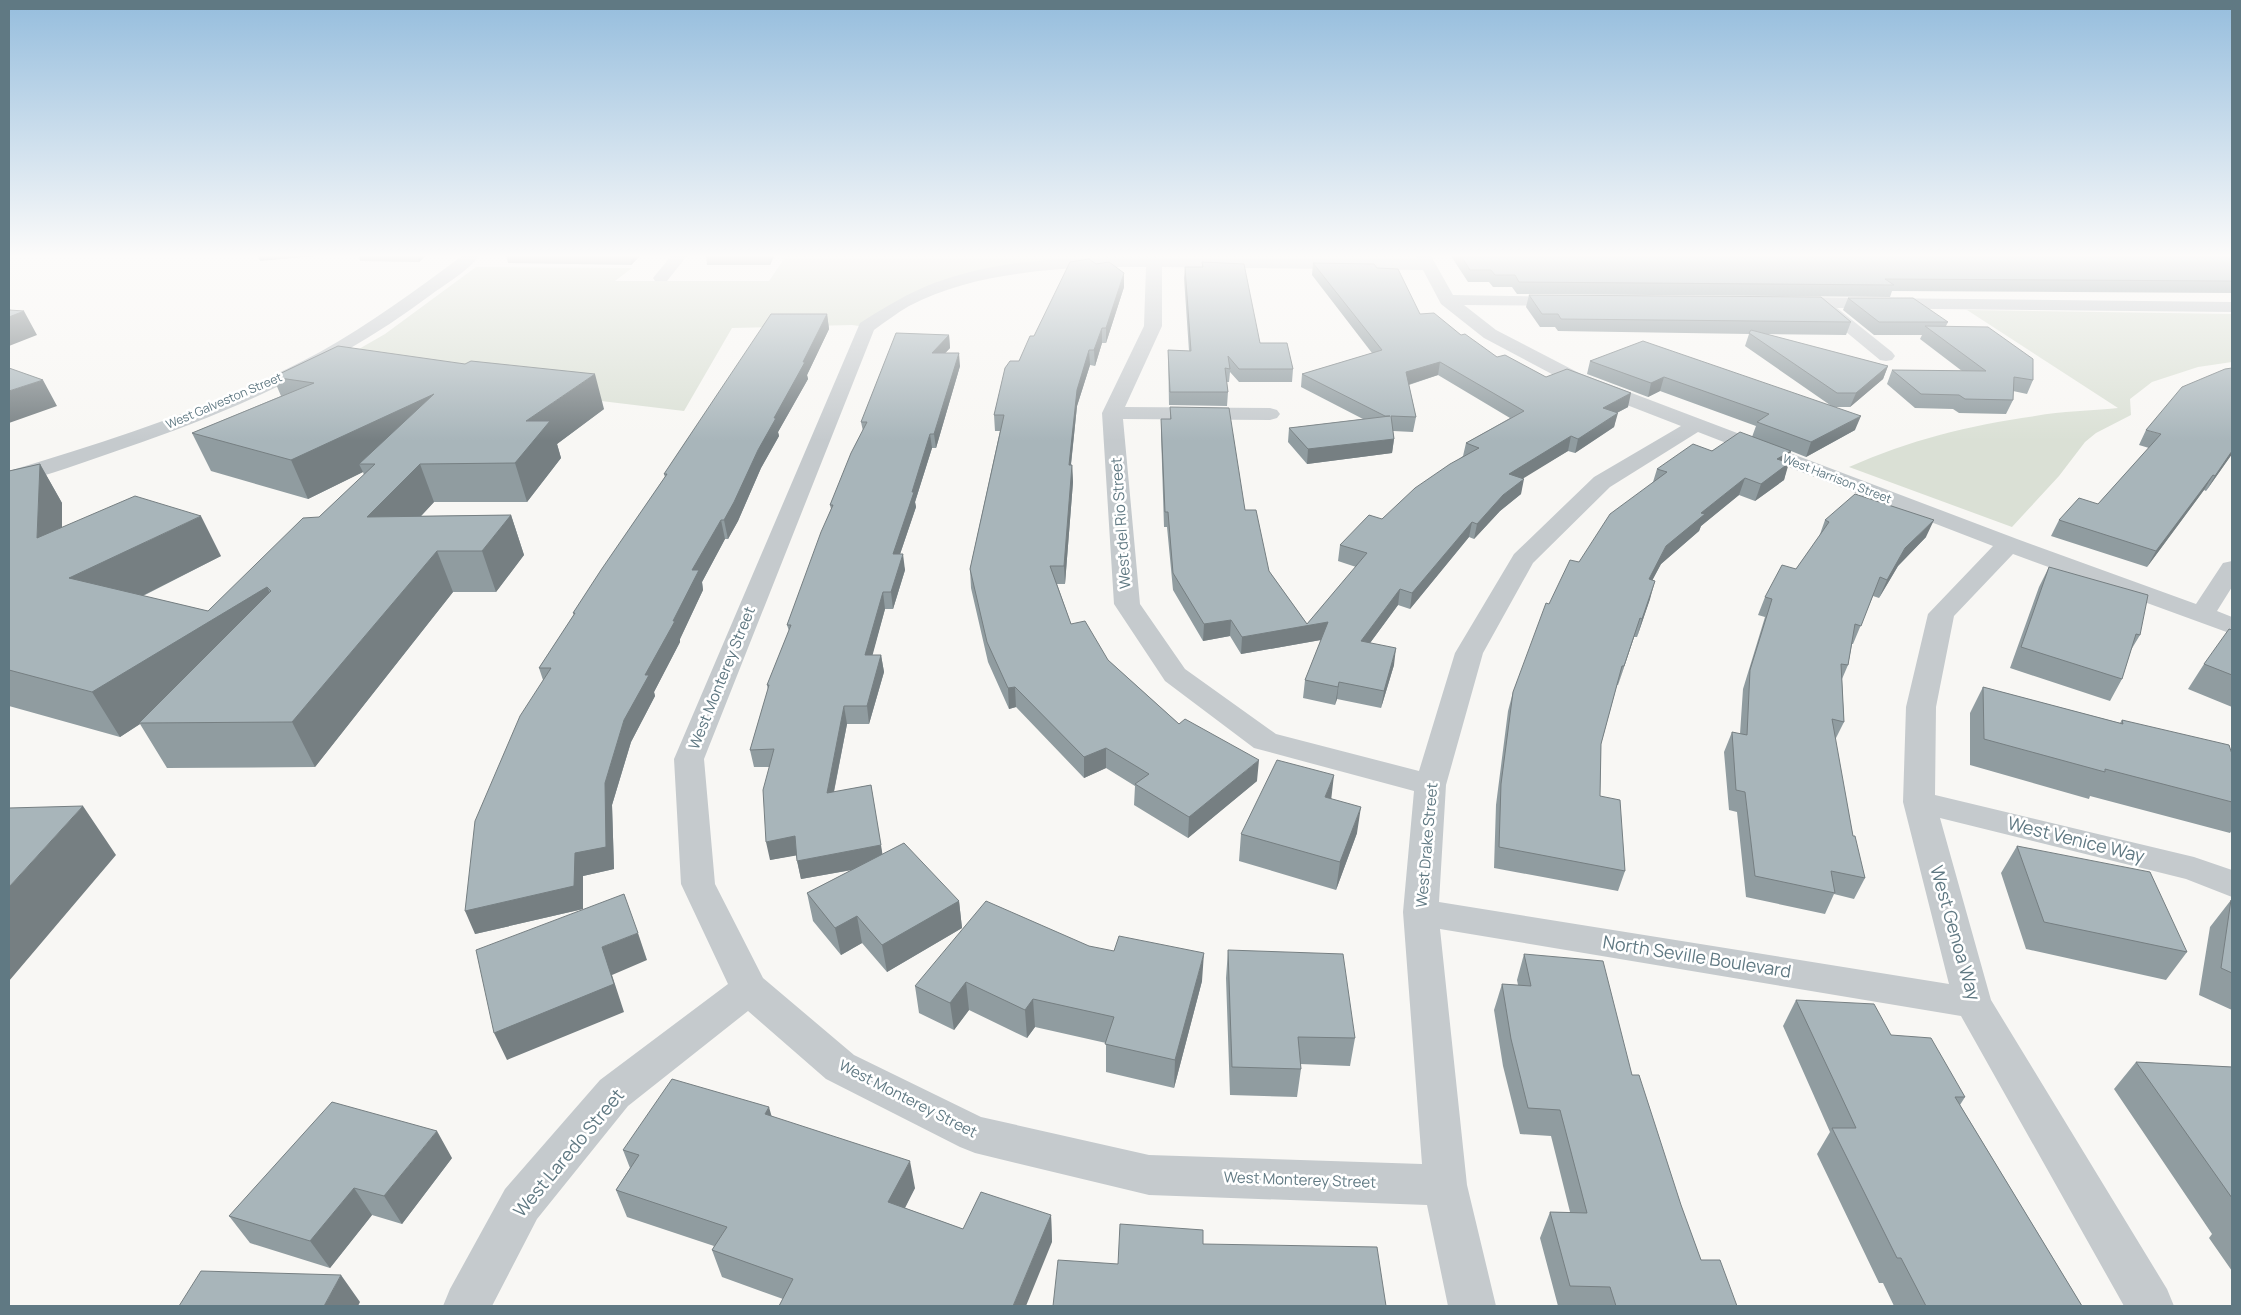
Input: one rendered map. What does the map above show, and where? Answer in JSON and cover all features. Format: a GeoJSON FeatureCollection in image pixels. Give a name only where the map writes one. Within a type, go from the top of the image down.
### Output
{"type":"FeatureCollection","features":[{"type":"Feature","properties":{"kind":"street","name":"West Galveston Street"},"geometry":{"type":"LineString","coordinates":[[9,478],[159,429],[229,401],[296,370],[367,332],[387,317]]}},
{"type":"Feature","properties":{"kind":"street","name":"West Monterey Street"},"geometry":{"type":"LineString","coordinates":[[881,317],[866,327],[689,759],[698,884],[749,989],[840,1067],[975,1134],[1149,1175],[1445,1185]]}},
{"type":"Feature","properties":{"kind":"street","name":"West del Rio Street"},"geometry":{"type":"LineString","coordinates":[[1153,317],[1153,326],[1112,412],[1127,604],[1175,675],[1265,741],[1430,785]]}},
{"type":"Feature","properties":{"kind":"street","name":"West Harrison Street"},"geometry":{"type":"LineString","coordinates":[[1469,317],[1490,334],[1572,377],[2009,544],[2232,626]]}},
{"type":"Feature","properties":{"kind":"street"},"geometry":{"type":"LineString","coordinates":[[1839,317],[1886,356]]}},
{"type":"Feature","properties":{"kind":"street"},"geometry":{"type":"LineString","coordinates":[[1112,412],[1270,414]]}},
{"type":"Feature","properties":{"kind":"street","name":"West Drake Street"},"geometry":{"type":"LineString","coordinates":[[1472,1306],[1445,1185],[1422,912],[1430,785],[1469,653],[1523,559],[1602,482],[1696,425]]}},
{"type":"Feature","properties":{"kind":"street","name":"West Genoa Way"},"geometry":{"type":"LineString","coordinates":[[2009,544],[1942,614],[1921,707],[1919,802],[1973,1003],[2150,1306]]}},
{"type":"Feature","properties":{"kind":"street"},"geometry":{"type":"LineString","coordinates":[[2202,614],[2232,568]]}},
{"type":"Feature","properties":{"kind":"street","name":"West Venice Way"},"geometry":{"type":"LineString","coordinates":[[1919,802],[2194,869],[2232,884]]}},
{"type":"Feature","properties":{"kind":"street","name":"North Seville Boulevard"},"geometry":{"type":"LineString","coordinates":[[1422,912],[1973,1003]]}},
{"type":"Feature","properties":{"kind":"street","name":"West Laredo Street"},"geometry":{"type":"LineString","coordinates":[[467,1306],[520,1204],[614,1093],[749,989]]}},
{"type":"Feature","properties":{"kind":"shaded area"},"geometry":{"type":"Polygon","coordinates":[[[408,317],[885,317],[866,327],[852,325],[732,328],[684,411],[326,368],[385,334],[408,317]]]}},
{"type":"Feature","properties":{"kind":"shaded area"},"geometry":{"type":"Polygon","coordinates":[[[1978,317],[2232,317],[2232,362],[2198,367],[2152,382],[2130,399],[2131,415],[2096,433],[2085,442],[2059,476],[2012,527],[1849,467],[1917,441],[1963,429],[2045,414],[2118,408],[1978,317]]]}},
{"type":"Feature","properties":{"kind":"building"},"geometry":{"type":"Polygon","coordinates":[[[769,317],[825,317],[803,362],[805,362],[774,418],[776,418],[758,450],[734,502],[724,520],[721,520],[692,570],[699,570],[673,621],[675,621],[645,675],[649,675],[624,720],[605,783],[606,847],[575,853],[574,886],[465,911],[475,821],[520,716],[551,668],[539,668],[601,570],[667,474],[664,474],[769,317]]]}},
{"type":"Feature","properties":{"kind":"building"},"geometry":{"type":"Polygon","coordinates":[[[1043,317],[1109,317],[1106,328],[1102,328],[1094,350],[1089,350],[1077,390],[1069,465],[1072,465],[1064,566],[1050,566],[1071,624],[1085,621],[1108,660],[1179,724],[1185,719],[1259,760],[1189,817],[1135,784],[1149,774],[1106,748],[1084,757],[1015,687],[1008,688],[987,642],[970,569],[1004,415],[994,415],[1005,368],[1010,361],[1019,361],[1030,336],[1034,336],[1043,317]]]}},
{"type":"Feature","properties":{"kind":"building"},"geometry":{"type":"Polygon","coordinates":[[[1189,317],[1255,317],[1260,343],[1287,343],[1293,369],[1239,369],[1228,356],[1230,369],[1225,368],[1228,392],[1170,392],[1168,350],[1191,351],[1189,317]]]}},
{"type":"Feature","properties":{"kind":"building"},"geometry":{"type":"Polygon","coordinates":[[[1356,317],[1439,317],[1461,335],[1465,334],[1497,357],[1505,355],[1546,377],[1567,369],[1631,393],[1603,408],[1618,413],[1578,439],[1571,436],[1509,474],[1524,479],[1503,495],[1477,524],[1472,522],[1412,593],[1400,589],[1361,641],[1396,648],[1384,691],[1339,682],[1338,687],[1305,680],[1328,622],[1242,637],[1231,620],[1204,624],[1173,573],[1168,512],[1165,512],[1161,419],[1171,419],[1170,407],[1229,408],[1245,510],[1256,510],[1269,571],[1307,624],[1367,553],[1340,545],[1369,515],[1382,519],[1415,488],[1450,464],[1479,448],[1466,443],[1524,411],[1440,362],[1406,372],[1416,417],[1391,416],[1394,439],[1308,449],[1289,428],[1390,416],[1385,416],[1302,374],[1382,350],[1356,317]]]}},
{"type":"Feature","properties":{"kind":"building"},"geometry":{"type":"Polygon","coordinates":[[[1560,317],[1845,317],[1851,322],[1561,319],[1560,317]]]}},
{"type":"Feature","properties":{"kind":"building"},"geometry":{"type":"Polygon","coordinates":[[[1873,317],[1941,317],[1948,322],[1879,322],[1873,317]]]}},
{"type":"Feature","properties":{"kind":"building"},"geometry":{"type":"Polygon","coordinates":[[[1925,326],[1988,327],[2033,359],[2033,380],[2014,377],[2013,400],[1965,399],[1959,395],[1921,394],[1892,370],[1986,371],[1925,326]]]}},
{"type":"Feature","properties":{"kind":"building"},"geometry":{"type":"Polygon","coordinates":[[[1751,330],[1888,366],[1856,393],[1837,393],[1749,333],[1751,330]]]}},
{"type":"Feature","properties":{"kind":"building"},"geometry":{"type":"Polygon","coordinates":[[[896,333],[949,335],[932,353],[959,353],[934,434],[930,434],[912,492],[914,492],[893,554],[903,554],[891,592],[883,592],[865,655],[881,655],[867,706],[844,706],[827,793],[871,785],[881,845],[797,861],[795,836],[766,842],[763,790],[774,749],[750,750],[769,685],[767,685],[791,625],[787,625],[821,532],[833,505],[830,505],[851,453],[867,422],[861,422],[896,333]]]}},
{"type":"Feature","properties":{"kind":"building"},"geometry":{"type":"Polygon","coordinates":[[[1643,341],[1861,416],[1811,442],[1757,422],[1769,414],[1664,377],[1651,383],[1590,361],[1643,341]]]}},
{"type":"Feature","properties":{"kind":"building"},"geometry":{"type":"Polygon","coordinates":[[[338,346],[465,364],[471,361],[595,374],[526,421],[550,421],[515,463],[420,464],[367,517],[511,515],[482,551],[437,551],[292,722],[139,723],[271,591],[267,587],[92,692],[9,670],[9,471],[40,464],[37,538],[135,496],[201,516],[69,578],[208,611],[303,518],[319,517],[375,464],[359,464],[434,394],[291,460],[192,433],[314,383],[273,377],[338,346]]]}},
{"type":"Feature","properties":{"kind":"building"},"geometry":{"type":"Polygon","coordinates":[[[9,368],[43,380],[9,391],[9,368]]]}},
{"type":"Feature","properties":{"kind":"building"},"geometry":{"type":"Polygon","coordinates":[[[2232,368],[2232,451],[2215,476],[2213,475],[2156,551],[2059,520],[2079,498],[2098,504],[2161,434],[2146,430],[2182,387],[2225,369],[2232,368]]]}},
{"type":"Feature","properties":{"kind":"building"},"geometry":{"type":"Polygon","coordinates":[[[1740,432],[1791,451],[1777,459],[1789,463],[1761,484],[1745,478],[1701,513],[1705,514],[1666,546],[1649,579],[1655,581],[1624,666],[1622,666],[1601,744],[1600,796],[1620,800],[1625,871],[1499,847],[1501,784],[1513,692],[1546,603],[1549,604],[1570,560],[1579,562],[1610,514],[1667,472],[1657,469],[1693,444],[1712,451],[1740,432]]]}},
{"type":"Feature","properties":{"kind":"building"},"geometry":{"type":"Polygon","coordinates":[[[1855,494],[1934,520],[1905,548],[1887,580],[1880,577],[1861,626],[1855,624],[1848,665],[1841,664],[1844,722],[1832,719],[1853,836],[1855,836],[1865,878],[1831,871],[1835,893],[1755,876],[1745,792],[1736,790],[1732,732],[1747,735],[1750,670],[1772,599],[1765,597],[1782,565],[1796,569],[1829,522],[1825,520],[1855,494]]]}},
{"type":"Feature","properties":{"kind":"building"},"geometry":{"type":"Polygon","coordinates":[[[2049,567],[2148,595],[2140,635],[2136,634],[2122,679],[2021,647],[2049,567]]]}},
{"type":"Feature","properties":{"kind":"building"},"geometry":{"type":"Polygon","coordinates":[[[2229,629],[2232,630],[2232,675],[2204,664],[2229,629]]]}},
{"type":"Feature","properties":{"kind":"building"},"geometry":{"type":"Polygon","coordinates":[[[1983,687],[2123,724],[2122,720],[2229,745],[2232,754],[2232,802],[2105,769],[2105,772],[1984,739],[1983,687]]]}},
{"type":"Feature","properties":{"kind":"building"},"geometry":{"type":"Polygon","coordinates":[[[1277,760],[1334,775],[1325,797],[1361,807],[1340,862],[1241,834],[1277,760]]]}},
{"type":"Feature","properties":{"kind":"building"},"geometry":{"type":"Polygon","coordinates":[[[83,806],[9,887],[9,808],[83,806]]]}},
{"type":"Feature","properties":{"kind":"building"},"geometry":{"type":"Polygon","coordinates":[[[904,843],[959,901],[882,945],[857,916],[835,928],[807,893],[904,843]]]}},
{"type":"Feature","properties":{"kind":"building"},"geometry":{"type":"Polygon","coordinates":[[[2017,846],[2150,872],[2187,952],[2044,922],[2017,846]]]}},
{"type":"Feature","properties":{"kind":"building"},"geometry":{"type":"Polygon","coordinates":[[[624,894],[638,933],[602,947],[614,984],[494,1033],[476,950],[624,894]]]}},
{"type":"Feature","properties":{"kind":"building"},"geometry":{"type":"Polygon","coordinates":[[[2232,900],[2232,973],[2221,968],[2232,900]]]}},
{"type":"Feature","properties":{"kind":"building"},"geometry":{"type":"Polygon","coordinates":[[[986,901],[1089,946],[1114,951],[1119,936],[1204,953],[1175,1060],[1105,1044],[1114,1017],[1033,999],[1025,1010],[966,982],[950,1003],[915,986],[986,901]]]}},
{"type":"Feature","properties":{"kind":"building"},"geometry":{"type":"Polygon","coordinates":[[[1228,950],[1343,954],[1355,1038],[1298,1037],[1301,1069],[1232,1067],[1228,950]]]}},
{"type":"Feature","properties":{"kind":"building"},"geometry":{"type":"Polygon","coordinates":[[[1524,954],[1603,961],[1632,1075],[1639,1075],[1701,1260],[1720,1260],[1737,1306],[1616,1306],[1610,1287],[1570,1286],[1550,1212],[1587,1213],[1560,1110],[1528,1108],[1511,1039],[1502,984],[1531,986],[1524,954]]]}},
{"type":"Feature","properties":{"kind":"building"},"geometry":{"type":"Polygon","coordinates":[[[1796,1000],[1874,1004],[1891,1035],[1931,1038],[1965,1097],[1955,1097],[2082,1306],[1926,1306],[1901,1258],[1897,1258],[1832,1128],[1856,1128],[1796,1000]]]}},
{"type":"Feature","properties":{"kind":"building"},"geometry":{"type":"Polygon","coordinates":[[[2136,1062],[2232,1067],[2232,1198],[2136,1062]]]}},
{"type":"Feature","properties":{"kind":"building"},"geometry":{"type":"Polygon","coordinates":[[[672,1079],[769,1107],[765,1114],[910,1161],[888,1202],[963,1229],[981,1192],[1051,1215],[1013,1306],[779,1306],[793,1279],[712,1250],[727,1227],[616,1190],[639,1155],[623,1150],[672,1079]]]}},
{"type":"Feature","properties":{"kind":"building"},"geometry":{"type":"Polygon","coordinates":[[[332,1102],[437,1131],[384,1196],[354,1188],[310,1241],[229,1216],[332,1102]]]}},
{"type":"Feature","properties":{"kind":"building"},"geometry":{"type":"Polygon","coordinates":[[[1120,1224],[1203,1230],[1203,1244],[1377,1247],[1386,1306],[1053,1306],[1058,1260],[1118,1264],[1120,1224]]]}},
{"type":"Feature","properties":{"kind":"building"},"geometry":{"type":"Polygon","coordinates":[[[201,1271],[341,1275],[324,1306],[179,1306],[201,1271]]]}}]}
